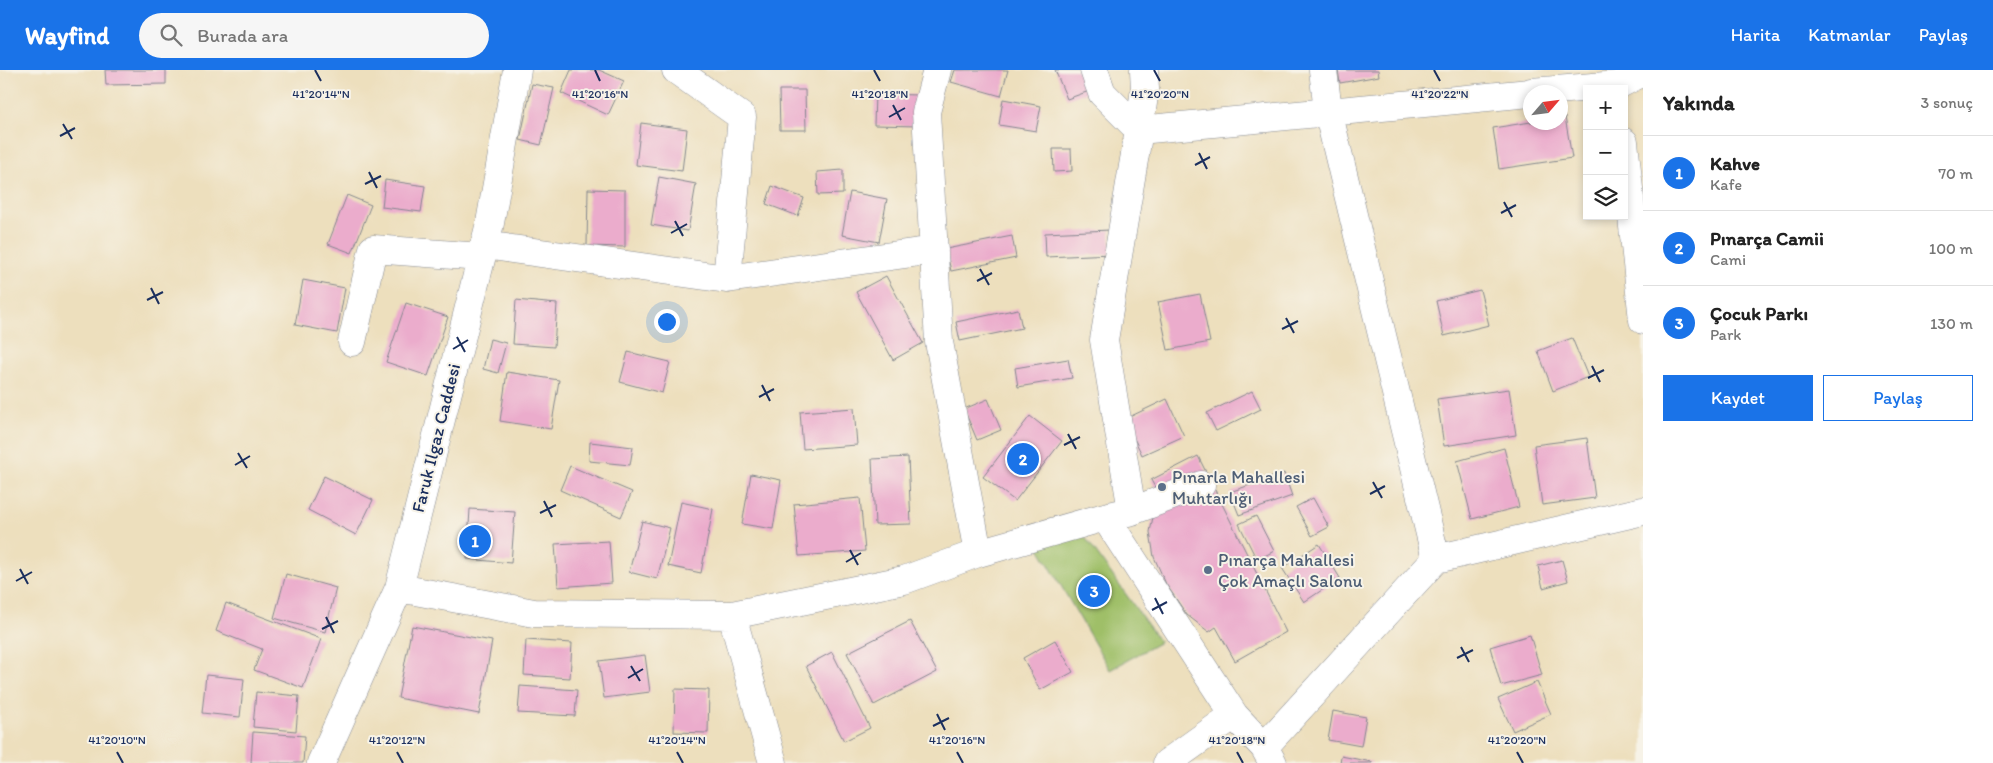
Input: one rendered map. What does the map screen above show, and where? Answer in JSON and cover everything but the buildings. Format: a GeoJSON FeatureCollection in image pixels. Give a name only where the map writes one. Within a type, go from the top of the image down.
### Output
{"type":"FeatureCollection","features":[{"type":"Feature","properties":{"kind":"street","name":"Faruk Ilgaz Caddesi"},"geometry":{"type":"LineString","coordinates":[[321,763],[399,588],[490,223],[517,70]]}},
{"type":"Feature","properties":{"kind":"street"},"geometry":{"type":"LineString","coordinates":[[676,70],[742,117],[727,279]]}},
{"type":"Feature","properties":{"kind":"street"},"geometry":{"type":"LineString","coordinates":[[937,70],[926,112],[939,342],[978,553]]}},
{"type":"Feature","properties":{"kind":"street"},"geometry":{"type":"LineString","coordinates":[[1094,70],[1102,94],[1139,130],[1523,93]]}},
{"type":"Feature","properties":{"kind":"street"},"geometry":{"type":"LineString","coordinates":[[1132,511],[1104,340],[1139,130],[1145,89],[1144,70]]}},
{"type":"Feature","properties":{"kind":"street"},"geometry":{"type":"LineString","coordinates":[[1323,70],[1328,111],[1436,559]]}},
{"type":"Feature","properties":{"kind":"street"},"geometry":{"type":"LineString","coordinates":[[1568,87],[1618,81],[1643,72]]}},
{"type":"Feature","properties":{"kind":"street"},"geometry":{"type":"LineString","coordinates":[[1628,175],[1643,320]]}},
{"type":"Feature","properties":{"kind":"street"},"geometry":{"type":"LineString","coordinates":[[352,342],[373,249],[482,251],[727,279],[934,250]]}},
{"type":"Feature","properties":{"kind":"street"},"geometry":{"type":"LineString","coordinates":[[399,588],[534,613],[732,616],[904,580],[978,553],[1132,511],[1201,485]]}},
{"type":"Feature","properties":{"kind":"street"},"geometry":{"type":"LineString","coordinates":[[1106,517],[1234,715],[1268,755],[1436,559],[1643,511]]}},
{"type":"Feature","properties":{"kind":"street"},"geometry":{"type":"LineString","coordinates":[[732,616],[773,763]]}},
{"type":"Feature","properties":{"kind":"street"},"geometry":{"type":"LineString","coordinates":[[1167,763],[1234,715]]}},
{"type":"Feature","properties":{"kind":"green space"},"geometry":{"type":"Polygon","coordinates":[[[1072,529],[1085,537],[1160,642],[1110,670],[1035,541],[1072,529]]]}},
{"type":"Feature","properties":{"kind":"place","name":"Pınarça Camii"},"geometry":{"type":"Point","coordinates":[1023,459]}},
{"type":"Feature","properties":{"kind":"place","name":"Pınarla Mahallesi Muhtarlığı"},"geometry":{"type":"Point","coordinates":[1162,487]}},
{"type":"Feature","properties":{"kind":"place","name":"Kahve"},"geometry":{"type":"Point","coordinates":[475,541]}},
{"type":"Feature","properties":{"kind":"place","name":"Pınarça Mahallesi Çok Amaçlı Salonu"},"geometry":{"type":"Point","coordinates":[1208,570]}},
{"type":"Feature","properties":{"kind":"place","name":"Çocuk Parkı"},"geometry":{"type":"Point","coordinates":[1094,591]}}]}
